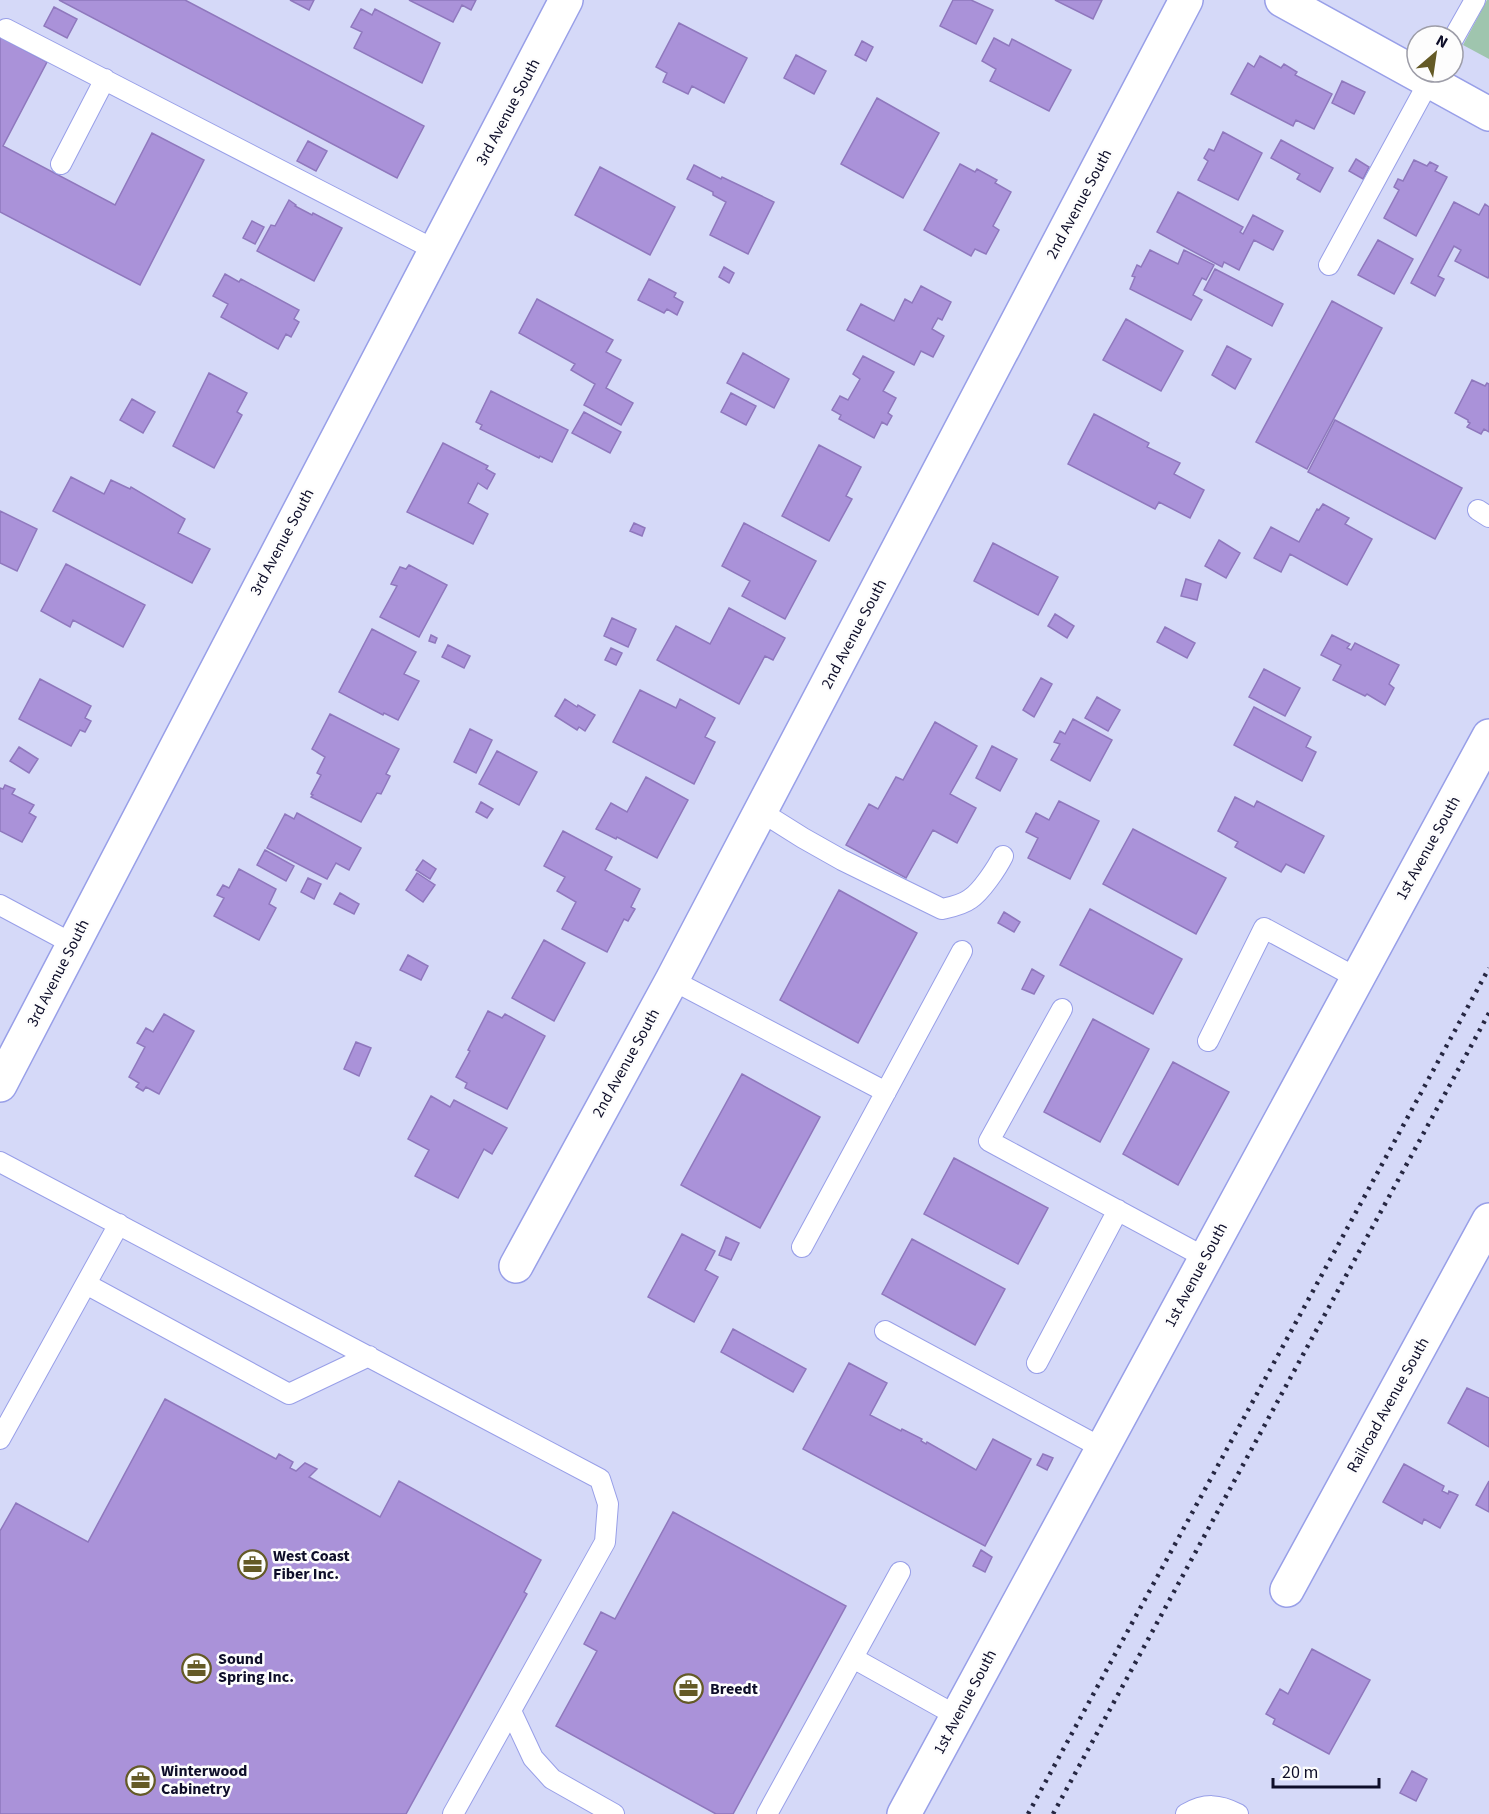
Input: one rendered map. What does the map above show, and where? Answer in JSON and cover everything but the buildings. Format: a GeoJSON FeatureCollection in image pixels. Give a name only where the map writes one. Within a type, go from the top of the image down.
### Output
{"type":"FeatureCollection","features":[{"type":"Feature","properties":{"kind":"street","name":"3rd Avenue South"},"geometry":{"type":"LineString","coordinates":[[0,1085],[566,0]]}},
{"type":"Feature","properties":{"kind":"street","name":"2nd Avenue South"},"geometry":{"type":"LineString","coordinates":[[516,1266],[672,980],[1186,0]]}},
{"type":"Feature","properties":{"kind":"street"},"geometry":{"type":"LineString","coordinates":[[1282,0],[1405,63]]}},
{"type":"Feature","properties":{"kind":"street"},"geometry":{"type":"LineString","coordinates":[[1443,84],[1489,114]]}},
{"type":"Feature","properties":{"kind":"street","name":"1st Avenue South"},"geometry":{"type":"LineString","coordinates":[[904,1814],[1489,736]]}},
{"type":"Feature","properties":{"kind":"street","name":"Railroad Avenue South"},"geometry":{"type":"LineString","coordinates":[[1287,1590],[1489,1220]]}},
{"type":"Feature","properties":{"kind":"lane"},"geometry":{"type":"LineString","coordinates":[[1461,24],[1475,0]]}},
{"type":"Feature","properties":{"kind":"lane"},"geometry":{"type":"LineString","coordinates":[[6,29],[435,250]]}},
{"type":"Feature","properties":{"kind":"lane"},"geometry":{"type":"LineString","coordinates":[[61,164],[105,79]]}},
{"type":"Feature","properties":{"kind":"lane"},"geometry":{"type":"LineString","coordinates":[[1329,265],[1428,84]]}},
{"type":"Feature","properties":{"kind":"lane"},"geometry":{"type":"LineString","coordinates":[[760,811],[842,860],[942,909],[954,907],[971,899],[996,870],[1003,856]]}},
{"type":"Feature","properties":{"kind":"lane"},"geometry":{"type":"LineString","coordinates":[[0,905],[73,945]]}},
{"type":"Feature","properties":{"kind":"lane"},"geometry":{"type":"LineString","coordinates":[[1208,1041],[1264,928],[1358,978]]}},
{"type":"Feature","properties":{"kind":"lane"},"geometry":{"type":"LineString","coordinates":[[802,1247],[962,951]]}},
{"type":"Feature","properties":{"kind":"lane"},"geometry":{"type":"LineString","coordinates":[[672,980],[886,1092]]}},
{"type":"Feature","properties":{"kind":"lane"},"geometry":{"type":"LineString","coordinates":[[1062,1009],[989,1141],[1206,1258]]}},
{"type":"Feature","properties":{"kind":"lane"},"geometry":{"type":"LineString","coordinates":[[0,1162],[600,1479],[608,1503],[605,1542],[453,1814]]}},
{"type":"Feature","properties":{"kind":"lane"},"geometry":{"type":"LineString","coordinates":[[1037,1363],[1118,1210]]}},
{"type":"Feature","properties":{"kind":"lane"},"geometry":{"type":"LineString","coordinates":[[0,1439],[119,1224]]}},
{"type":"Feature","properties":{"kind":"lane"},"geometry":{"type":"LineString","coordinates":[[86,1284],[289,1394],[369,1356]]}},
{"type":"Feature","properties":{"kind":"lane"},"geometry":{"type":"LineString","coordinates":[[885,1330],[1102,1448]]}},
{"type":"Feature","properties":{"kind":"lane"},"geometry":{"type":"LineString","coordinates":[[767,1814],[900,1572]]}},
{"type":"Feature","properties":{"kind":"lane"},"geometry":{"type":"LineString","coordinates":[[853,1658],[957,1716]]}},
{"type":"Feature","properties":{"kind":"lane"},"geometry":{"type":"LineString","coordinates":[[511,1711],[533,1758],[552,1779],[614,1814]]}},
{"type":"Feature","properties":{"kind":"lane"},"geometry":{"type":"LineString","coordinates":[[1186,1814],[1198,1807],[1224,1807],[1238,1814]]}},
{"type":"Feature","properties":{"kind":"green space"},"geometry":{"type":"Polygon","coordinates":[[[1489,0],[1489,59],[1465,46],[1465,41],[1489,0]]]}},
{"type":"Feature","properties":{"kind":"railway"},"geometry":{"type":"LineString","coordinates":[[1028,1814],[1489,968]]}},
{"type":"Feature","properties":{"kind":"railway"},"geometry":{"type":"LineString","coordinates":[[1053,1814],[1489,1013]]}},
{"type":"Feature","properties":{"kind":"place","name":"West Coast Fiber Inc."},"geometry":{"type":"Point","coordinates":[252,1565]}},
{"type":"Feature","properties":{"kind":"place","name":"Sound Spring Inc."},"geometry":{"type":"Point","coordinates":[197,1668]}},
{"type":"Feature","properties":{"kind":"place","name":"Breedt"},"geometry":{"type":"Point","coordinates":[689,1689]}},
{"type":"Feature","properties":{"kind":"place","name":"Winterwood Cabinetry"},"geometry":{"type":"Point","coordinates":[140,1780]}}]}
